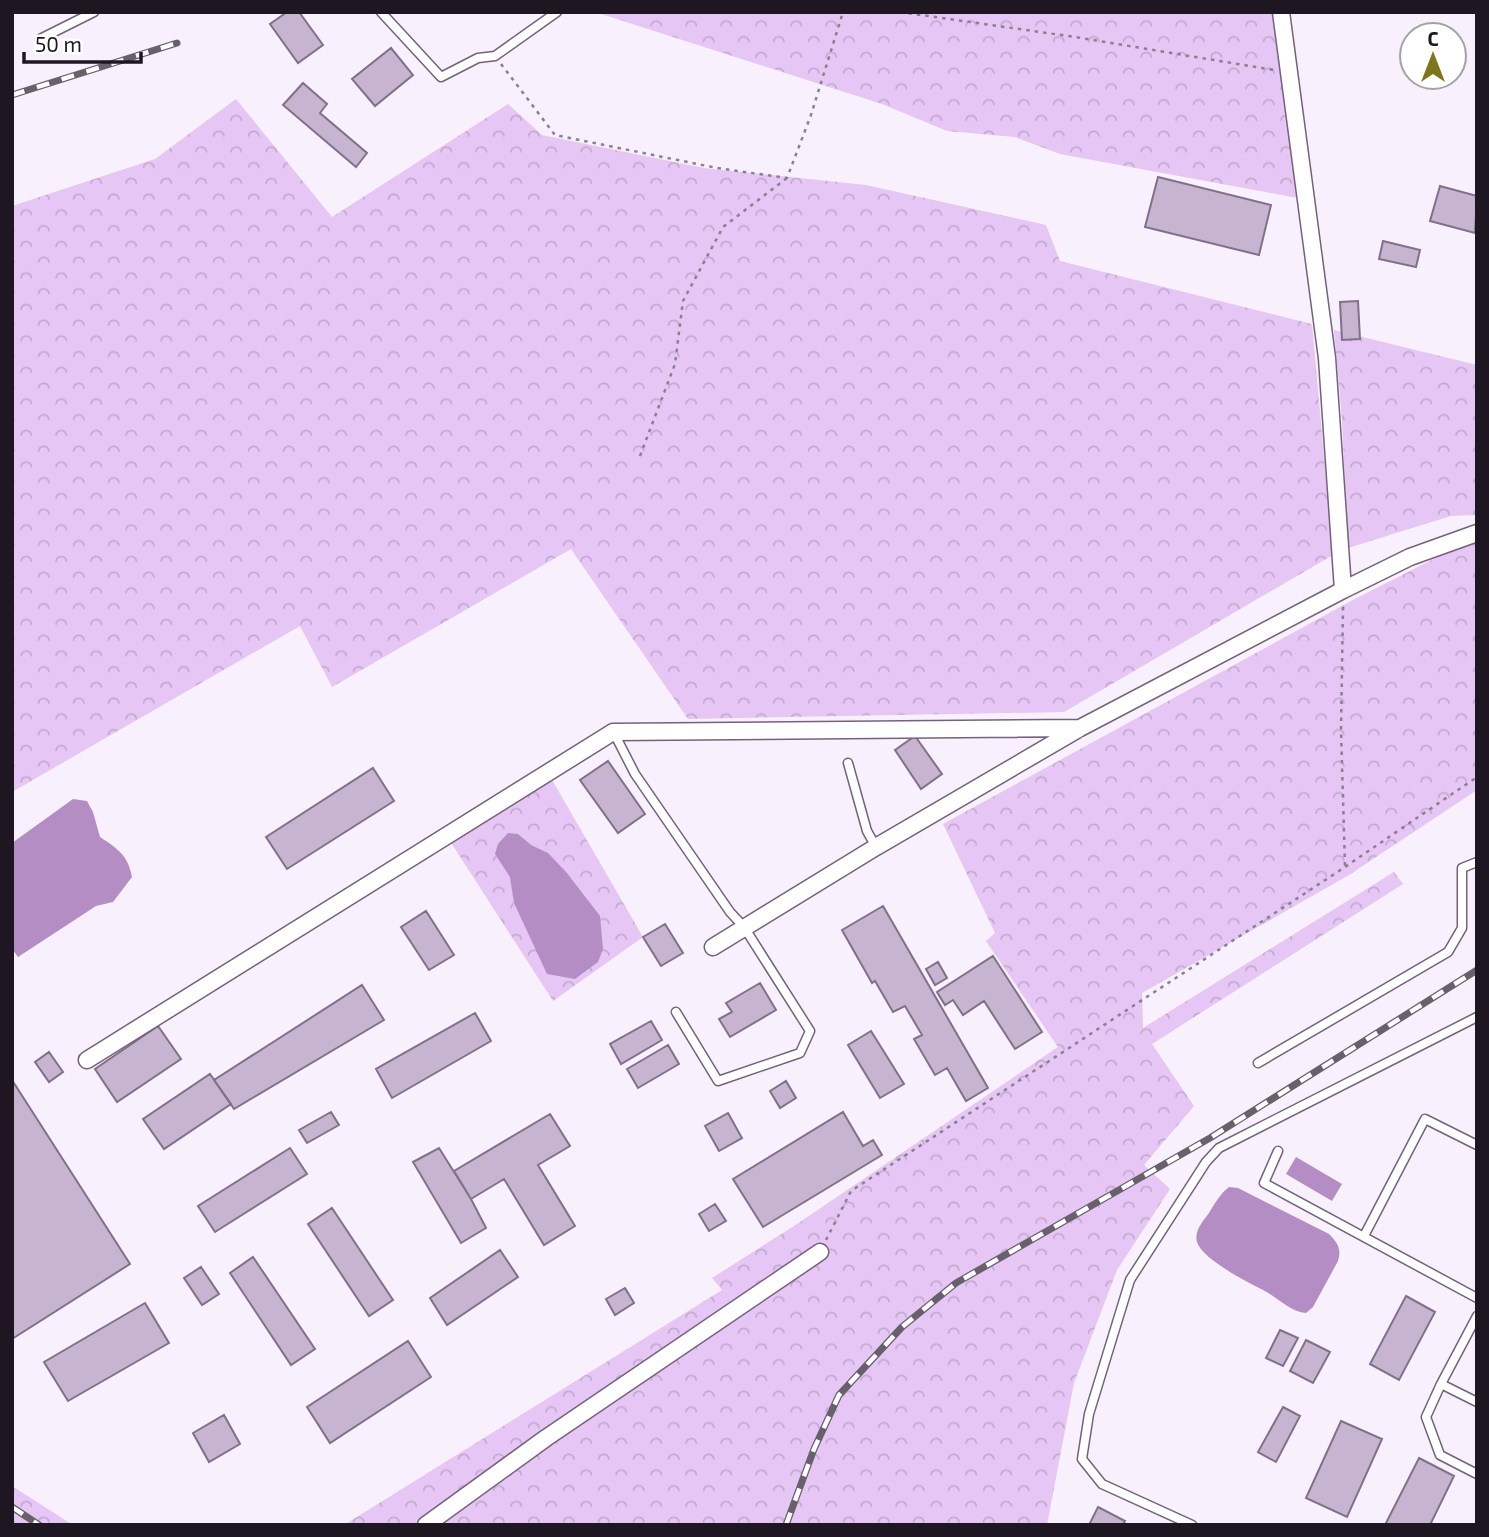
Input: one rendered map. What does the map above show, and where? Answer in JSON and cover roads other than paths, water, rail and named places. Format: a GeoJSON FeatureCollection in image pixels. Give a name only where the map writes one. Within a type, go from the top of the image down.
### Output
{"type":"FeatureCollection","features":[{"type":"Feature","properties":{"kind":"street"},"geometry":{"type":"LineString","coordinates":[[1281,12],[1327,358],[1343,590]]}},
{"type":"Feature","properties":{"kind":"street"},"geometry":{"type":"LineString","coordinates":[[713,947],[876,846],[1080,728],[1410,557],[1477,533]]}},
{"type":"Feature","properties":{"kind":"street"},"geometry":{"type":"LineString","coordinates":[[87,1059],[613,732],[1080,728]]}},
{"type":"Feature","properties":{"kind":"street"},"geometry":{"type":"LineString","coordinates":[[426,1525],[546,1438],[820,1252]]}},
{"type":"Feature","properties":{"kind":"lane"},"geometry":{"type":"LineString","coordinates":[[40,39],[94,12]]}},
{"type":"Feature","properties":{"kind":"lane"},"geometry":{"type":"LineString","coordinates":[[381,12],[441,78],[478,58],[495,56],[557,12]]}},
{"type":"Feature","properties":{"kind":"lane"},"geometry":{"type":"LineString","coordinates":[[613,732],[635,774],[730,912],[744,927],[810,1031],[800,1053],[718,1081],[676,1012]]}},
{"type":"Feature","properties":{"kind":"lane"},"geometry":{"type":"LineString","coordinates":[[848,763],[867,831],[876,846]]}},
{"type":"Feature","properties":{"kind":"lane"},"geometry":{"type":"LineString","coordinates":[[1258,1063],[1448,952],[1462,928],[1462,868],[1477,862]]}},
{"type":"Feature","properties":{"kind":"lane"},"geometry":{"type":"LineString","coordinates":[[1192,1525],[1102,1484],[1082,1459],[1089,1414],[1130,1280],[1206,1162],[1219,1148],[1477,1017]]}},
{"type":"Feature","properties":{"kind":"lane"},"geometry":{"type":"LineString","coordinates":[[1364,1236],[1424,1119],[1477,1145]]}},
{"type":"Feature","properties":{"kind":"lane"},"geometry":{"type":"LineString","coordinates":[[1278,1151],[1264,1184],[1477,1298]]}},
{"type":"Feature","properties":{"kind":"lane"},"geometry":{"type":"LineString","coordinates":[[1477,1316],[1426,1417],[1440,1455],[1477,1474]]}},
{"type":"Feature","properties":{"kind":"lane"},"geometry":{"type":"LineString","coordinates":[[1441,1384],[1477,1402]]}},
{"type":"Feature","properties":{"kind":"railway"},"geometry":{"type":"LineString","coordinates":[[12,95],[177,43]]}},
{"type":"Feature","properties":{"kind":"railway"},"geometry":{"type":"LineString","coordinates":[[786,1525],[814,1449],[839,1395],[902,1327],[956,1283],[1210,1138],[1477,970]]}},
{"type":"Feature","properties":{"kind":"railway"},"geometry":{"type":"LineString","coordinates":[[12,1507],[39,1525]]}}]}
